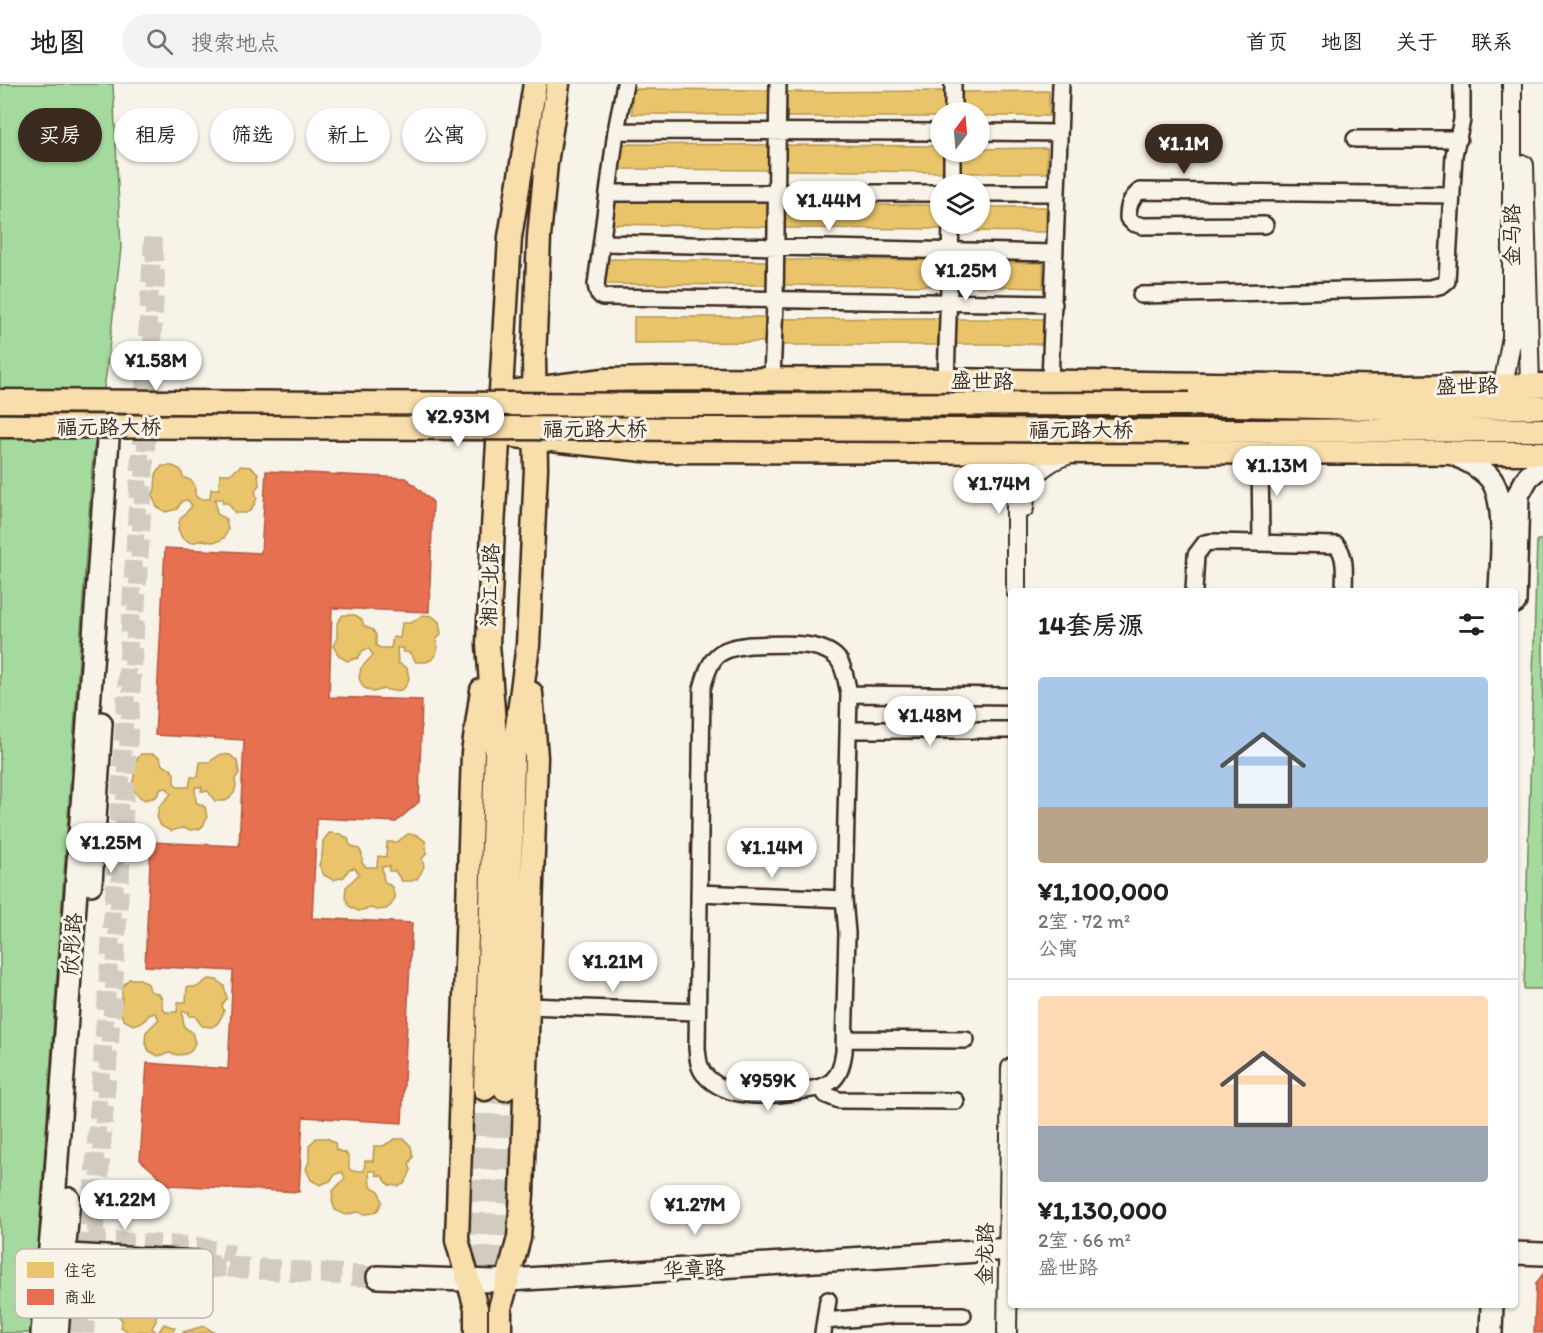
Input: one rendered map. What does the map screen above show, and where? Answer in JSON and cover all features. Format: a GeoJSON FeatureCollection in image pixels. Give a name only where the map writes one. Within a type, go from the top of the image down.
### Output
{"type":"FeatureCollection","features":[{"type":"Feature","properties":{"kind":"main road","name":"湘江北路"},"geometry":{"type":"LineString","coordinates":[[535,84],[510,237],[488,644],[496,751],[495,1089],[513,757],[528,645],[536,468],[534,360],[539,237],[547,153],[558,84]]}},
{"type":"Feature","properties":{"kind":"main road","name":"盛世路"},"geometry":{"type":"LineString","coordinates":[[1536,385],[1408,387],[946,380],[604,380],[534,387],[502,393],[422,416],[499,433],[653,451],[1543,453]]}},
{"type":"Feature","properties":{"kind":"main road"},"geometry":{"type":"LineString","coordinates":[[1189,404],[1408,387]]}},
{"type":"Feature","properties":{"kind":"main road","name":"福元路大桥"},"geometry":{"type":"LineString","coordinates":[[0,401],[669,405],[1189,404]]}},
{"type":"Feature","properties":{"kind":"main road"},"geometry":{"type":"LineString","coordinates":[[1189,404],[1409,409],[1543,407]]}},
{"type":"Feature","properties":{"kind":"main road","name":"欣彤路"},"geometry":{"type":"LineString","coordinates":[[57,1249],[116,415],[202,416]]}},
{"type":"Feature","properties":{"kind":"main road","name":"福元路大桥"},"geometry":{"type":"LineString","coordinates":[[0,426],[1189,431]]}},
{"type":"Feature","properties":{"kind":"main road"},"geometry":{"type":"LineString","coordinates":[[1189,431],[1543,430]]}},
{"type":"Feature","properties":{"kind":"main road"},"geometry":{"type":"LineString","coordinates":[[1189,431],[1416,452]]}},
{"type":"Feature","properties":{"kind":"main road"},"geometry":{"type":"LineString","coordinates":[[1451,453],[1472,463],[1489,477],[1499,496],[1501,510],[1500,588]]}},
{"type":"Feature","properties":{"kind":"main road"},"geometry":{"type":"LineString","coordinates":[[1515,588],[1518,495],[1528,477],[1543,464]]}},
{"type":"Feature","properties":{"kind":"main road"},"geometry":{"type":"LineString","coordinates":[[476,1333],[476,1308],[457,1240],[473,753],[488,644]]}},
{"type":"Feature","properties":{"kind":"main road"},"geometry":{"type":"LineString","coordinates":[[500,1333],[500,1308],[519,1238],[521,1216],[536,758],[528,645]]}},
{"type":"Feature","properties":{"kind":"main road"},"geometry":{"type":"LineString","coordinates":[[1518,1240],[1543,1240]]}},
{"type":"Feature","properties":{"kind":"main road","name":"华章路"},"geometry":{"type":"LineString","coordinates":[[378,1270],[467,1275],[510,1274],[1008,1243]]}},
{"type":"Feature","properties":{"kind":"main road"},"geometry":{"type":"LineString","coordinates":[[1518,1253],[1543,1254]]}},
{"type":"Feature","properties":{"kind":"main road"},"geometry":{"type":"LineString","coordinates":[[1491,1333],[1492,1308]]}},
{"type":"Feature","properties":{"kind":"main road"},"geometry":{"type":"LineString","coordinates":[[1506,1308],[1506,1333]]}},
{"type":"Feature","properties":{"kind":"main road","name":"欣彤路"},"geometry":{"type":"LineString","coordinates":[[42,1333],[45,1318]]}},
{"type":"Feature","properties":{"kind":"street"},"geometry":{"type":"LineString","coordinates":[[625,84],[616,131],[596,285],[602,297],[775,302],[1054,304]]}},
{"type":"Feature","properties":{"kind":"street"},"geometry":{"type":"LineString","coordinates":[[772,379],[778,84]]}},
{"type":"Feature","properties":{"kind":"street"},"geometry":{"type":"LineString","coordinates":[[952,102],[953,84]]}},
{"type":"Feature","properties":{"kind":"street"},"geometry":{"type":"LineString","coordinates":[[1050,382],[1060,84]]}},
{"type":"Feature","properties":{"kind":"street"},"geometry":{"type":"LineString","coordinates":[[1141,295],[1431,288],[1442,285],[1447,281],[1454,155],[1462,120],[1462,84]]}},
{"type":"Feature","properties":{"kind":"street","name":"金马路"},"geometry":{"type":"LineString","coordinates":[[1503,386],[1512,337],[1512,84]]}},
{"type":"Feature","properties":{"kind":"street","name":"金马路"},"geometry":{"type":"LineString","coordinates":[[1522,84],[1536,385]]}},
{"type":"Feature","properties":{"kind":"street"},"geometry":{"type":"LineString","coordinates":[[616,131],[930,132]]}},
{"type":"Feature","properties":{"kind":"street"},"geometry":{"type":"LineString","coordinates":[[990,132],[1059,133]]}},
{"type":"Feature","properties":{"kind":"street"},"geometry":{"type":"LineString","coordinates":[[1355,139],[1459,139]]}},
{"type":"Feature","properties":{"kind":"street"},"geometry":{"type":"LineString","coordinates":[[1265,225],[1143,226],[1133,223],[1128,218],[1128,208],[1132,198],[1140,191],[1452,195]]}},
{"type":"Feature","properties":{"kind":"street"},"geometry":{"type":"LineString","coordinates":[[609,193],[930,193]]}},
{"type":"Feature","properties":{"kind":"street"},"geometry":{"type":"LineString","coordinates":[[990,193],[1057,193]]}},
{"type":"Feature","properties":{"kind":"street"},"geometry":{"type":"LineString","coordinates":[[946,380],[951,234]]}},
{"type":"Feature","properties":{"kind":"street"},"geometry":{"type":"LineString","coordinates":[[602,243],[1055,253]]}},
{"type":"Feature","properties":{"kind":"street"},"geometry":{"type":"LineString","coordinates":[[955,452],[981,456],[992,462],[1009,476],[1016,488],[1016,588]]}},
{"type":"Feature","properties":{"kind":"street"},"geometry":{"type":"LineString","coordinates":[[1024,588],[1024,499],[1030,480],[1045,465],[1076,452]]}},
{"type":"Feature","properties":{"kind":"street"},"geometry":{"type":"LineString","coordinates":[[1260,453],[1261,542]]}},
{"type":"Feature","properties":{"kind":"street"},"geometry":{"type":"LineString","coordinates":[[1194,588],[1196,555],[1205,543],[1261,542],[1337,545],[1342,551],[1344,562],[1344,588]]}},
{"type":"Feature","properties":{"kind":"street"},"geometry":{"type":"LineString","coordinates":[[750,645],[812,646],[831,654],[839,662],[849,694],[849,730],[844,899],[847,933],[845,1039],[840,1070],[832,1082],[820,1087],[772,1095],[742,1094],[726,1089],[704,1074],[699,1063],[702,689],[706,673],[717,655],[725,649],[750,645]]}},
{"type":"Feature","properties":{"kind":"street"},"geometry":{"type":"LineString","coordinates":[[849,694],[1008,696]]}},
{"type":"Feature","properties":{"kind":"street"},"geometry":{"type":"LineString","coordinates":[[849,730],[1008,730]]}},
{"type":"Feature","properties":{"kind":"street"},"geometry":{"type":"LineString","coordinates":[[699,893],[844,899]]}},
{"type":"Feature","properties":{"kind":"street"},"geometry":{"type":"LineString","coordinates":[[527,1006],[698,1012]]}},
{"type":"Feature","properties":{"kind":"street"},"geometry":{"type":"LineString","coordinates":[[845,1039],[966,1040]]}},
{"type":"Feature","properties":{"kind":"street"},"geometry":{"type":"LineString","coordinates":[[820,1087],[826,1095],[839,1100],[956,1101]]}},
{"type":"Feature","properties":{"kind":"street","name":"金龙路"},"geometry":{"type":"LineString","coordinates":[[1007,1333],[1008,1288]]}},
{"type":"Feature","properties":{"kind":"street"},"geometry":{"type":"LineString","coordinates":[[828,1300],[824,1327],[904,1315],[963,1314]]}},
{"type":"Feature","properties":{"kind":"street","name":"金龙路"},"geometry":{"type":"LineString","coordinates":[[1015,1308],[1015,1333]]}},
{"type":"Feature","properties":{"kind":"green space"},"geometry":{"type":"Polygon","coordinates":[[[0,84],[113,84],[114,162],[117,162],[121,248],[106,375],[93,456],[38,1249],[15,1249],[15,1318],[33,1318],[32,1333],[0,1333],[0,84]]]}},
{"type":"Feature","properties":{"kind":"green space"},"geometry":{"type":"Polygon","coordinates":[[[1537,540],[1543,540],[1543,989],[1524,989],[1537,540]]]}},
{"type":"Feature","properties":{"kind":"building: 住宅"},"geometry":{"type":"Polygon","coordinates":[[[632,89],[769,90],[769,115],[632,114],[632,89]]]}},
{"type":"Feature","properties":{"kind":"building: 住宅"},"geometry":{"type":"Polygon","coordinates":[[[948,91],[948,102],[930,102],[930,117],[785,117],[784,92],[948,91]]]}},
{"type":"Feature","properties":{"kind":"building: 住宅"},"geometry":{"type":"Polygon","coordinates":[[[1049,91],[1049,116],[990,116],[990,102],[960,102],[960,92],[1049,91]]]}},
{"type":"Feature","properties":{"kind":"building: 住宅"},"geometry":{"type":"Polygon","coordinates":[[[620,144],[770,145],[770,170],[619,169],[620,144]]]}},
{"type":"Feature","properties":{"kind":"building: 住宅"},"geometry":{"type":"Polygon","coordinates":[[[784,145],[930,146],[930,162],[945,162],[945,172],[784,170],[784,145]]]}},
{"type":"Feature","properties":{"kind":"building: 住宅"},"geometry":{"type":"Polygon","coordinates":[[[1047,148],[1047,173],[961,173],[960,162],[990,162],[990,149],[1047,148]]]}},
{"type":"Feature","properties":{"kind":"building: 住宅"},"geometry":{"type":"Polygon","coordinates":[[[610,200],[769,202],[769,227],[610,224],[610,200]]]}},
{"type":"Feature","properties":{"kind":"building: 住宅"},"geometry":{"type":"Polygon","coordinates":[[[783,204],[930,205],[930,229],[783,228],[783,204]]]}},
{"type":"Feature","properties":{"kind":"building: 住宅"},"geometry":{"type":"Polygon","coordinates":[[[990,207],[1046,207],[1046,232],[990,231],[990,207]]]}},
{"type":"Feature","properties":{"kind":"building: 住宅"},"geometry":{"type":"Polygon","coordinates":[[[603,259],[769,261],[769,285],[603,284],[603,259]]]}},
{"type":"Feature","properties":{"kind":"building: 住宅"},"geometry":{"type":"Polygon","coordinates":[[[783,260],[944,260],[944,286],[783,285],[783,260]]]}},
{"type":"Feature","properties":{"kind":"building: 住宅"},"geometry":{"type":"Polygon","coordinates":[[[959,262],[1043,263],[1043,288],[959,286],[959,262]]]}},
{"type":"Feature","properties":{"kind":"building: 住宅"},"geometry":{"type":"Polygon","coordinates":[[[634,317],[768,317],[769,342],[634,343],[634,317]]]}},
{"type":"Feature","properties":{"kind":"building: 住宅"},"geometry":{"type":"Polygon","coordinates":[[[941,318],[941,345],[781,345],[781,319],[941,318]]]}},
{"type":"Feature","properties":{"kind":"building: 住宅"},"geometry":{"type":"Polygon","coordinates":[[[956,319],[1043,319],[1043,344],[956,344],[956,319]]]}},
{"type":"Feature","properties":{"kind":"building: 住宅"},"geometry":{"type":"Polygon","coordinates":[[[162,466],[173,466],[181,470],[183,477],[192,481],[195,486],[195,495],[199,499],[210,499],[211,489],[219,489],[220,474],[230,474],[241,466],[250,467],[258,473],[259,485],[255,491],[257,498],[250,511],[245,513],[235,513],[228,503],[222,503],[223,499],[215,499],[217,514],[226,519],[228,530],[224,538],[219,541],[203,540],[191,543],[182,538],[178,529],[180,519],[192,506],[188,500],[182,501],[177,509],[166,512],[157,507],[152,496],[156,474],[162,466]]]}},
{"type":"Feature","properties":{"kind":"building: 住宅"},"geometry":{"type":"Polygon","coordinates":[[[343,615],[355,615],[362,620],[364,626],[373,630],[376,635],[376,645],[380,648],[391,648],[393,637],[400,638],[402,623],[411,623],[423,615],[432,616],[439,622],[441,634],[436,640],[438,647],[436,654],[426,662],[416,662],[410,653],[403,652],[404,648],[397,648],[398,663],[407,668],[409,679],[405,687],[401,690],[384,689],[373,692],[363,687],[359,678],[361,668],[373,655],[369,649],[363,650],[358,658],[347,661],[339,656],[333,646],[337,638],[337,623],[343,615]]]}},
{"type":"Feature","properties":{"kind":"building: 住宅"},"geometry":{"type":"Polygon","coordinates":[[[141,754],[153,754],[160,758],[162,765],[171,769],[174,774],[174,783],[178,787],[189,787],[191,777],[198,777],[200,762],[209,762],[221,754],[230,755],[237,761],[239,773],[235,779],[234,793],[225,801],[215,801],[208,791],[201,791],[202,787],[195,787],[196,802],[205,807],[207,818],[203,826],[199,829],[182,828],[171,831],[161,826],[157,817],[159,807],[171,794],[167,788],[161,789],[156,797],[145,800],[137,795],[132,785],[135,762],[141,754]]]}},
{"type":"Feature","properties":{"kind":"building: 住宅"},"geometry":{"type":"Polygon","coordinates":[[[329,833],[340,834],[348,838],[350,845],[359,849],[362,854],[362,863],[366,867],[377,867],[378,856],[386,857],[387,842],[397,842],[408,834],[417,835],[425,841],[427,853],[422,859],[424,866],[417,879],[412,881],[402,881],[395,871],[389,871],[390,866],[382,867],[384,881],[392,887],[395,898],[386,909],[370,908],[358,911],[349,906],[345,897],[346,887],[359,874],[355,868],[349,869],[344,877],[333,880],[324,875],[319,865],[323,841],[329,833]]]}},
{"type":"Feature","properties":{"kind":"building: 住宅"},"geometry":{"type":"Polygon","coordinates":[[[129,979],[140,979],[148,984],[150,991],[159,994],[162,999],[162,1008],[166,1012],[177,1012],[178,1002],[186,1002],[187,987],[197,987],[208,979],[217,980],[224,986],[227,998],[222,1005],[224,1011],[217,1024],[212,1027],[202,1026],[195,1016],[189,1016],[189,1012],[182,1012],[184,1027],[192,1032],[195,1043],[191,1051],[186,1054],[170,1053],[158,1056],[149,1051],[145,1042],[146,1032],[159,1019],[155,1013],[149,1015],[143,1022],[133,1025],[124,1020],[119,1010],[122,1002],[122,987],[129,979]]]}},
{"type":"Feature","properties":{"kind":"building: 住宅"},"geometry":{"type":"Polygon","coordinates":[[[316,1138],[327,1138],[335,1143],[336,1150],[346,1153],[349,1158],[349,1168],[352,1171],[364,1171],[365,1161],[373,1161],[374,1146],[383,1146],[395,1139],[404,1139],[411,1146],[413,1157],[409,1164],[411,1170],[404,1184],[399,1186],[389,1185],[382,1176],[376,1175],[376,1171],[369,1171],[370,1186],[379,1191],[382,1202],[378,1210],[373,1213],[357,1212],[345,1215],[335,1210],[332,1201],[333,1191],[345,1178],[342,1172],[320,1185],[311,1180],[306,1169],[309,1161],[309,1146],[316,1138]]]}},
{"type":"Feature","properties":{"kind":"building: 住宅"},"geometry":{"type":"Polygon","coordinates":[[[120,1318],[156,1318],[152,1328],[157,1333],[141,1331],[130,1333],[121,1327],[120,1318]]]}},
{"type":"Feature","properties":{"kind":"building: 住宅"},"geometry":{"type":"Polygon","coordinates":[[[164,1324],[175,1328],[172,1333],[158,1333],[164,1324]]]}},
{"type":"Feature","properties":{"kind":"building: 住宅"},"geometry":{"type":"Polygon","coordinates":[[[204,1326],[215,1333],[183,1333],[183,1332],[204,1326]]]}},
{"type":"Feature","properties":{"kind":"building: 商业"},"geometry":{"type":"Polygon","coordinates":[[[266,471],[406,478],[433,502],[429,612],[332,608],[329,697],[422,700],[419,802],[396,822],[317,818],[312,918],[412,923],[402,1123],[303,1117],[299,1192],[169,1185],[140,1160],[147,1063],[228,1069],[233,971],[145,966],[151,842],[239,846],[244,740],[155,735],[165,548],[261,553],[266,471]]]}},
{"type":"Feature","properties":{"kind":"building: 商业"},"geometry":{"type":"Polygon","coordinates":[[[1543,1274],[1543,1333],[1534,1333],[1536,1283],[1543,1274]]]}},
{"type":"Feature","properties":{"kind":"tunnel"},"geometry":{"type":"LineString","coordinates":[[87,1249],[115,880],[153,236],[156,277],[114,987],[93,1249]]}},
{"type":"Feature","properties":{"kind":"tunnel"},"geometry":{"type":"LineString","coordinates":[[480,1301],[485,1089]]}},
{"type":"Feature","properties":{"kind":"tunnel"},"geometry":{"type":"LineString","coordinates":[[496,1302],[505,1089]]}},
{"type":"Feature","properties":{"kind":"tunnel"},"geometry":{"type":"LineString","coordinates":[[88,1239],[198,1246],[211,1249]]}},
{"type":"Feature","properties":{"kind":"tunnel"},"geometry":{"type":"LineString","coordinates":[[213,1249],[233,1254]]}},
{"type":"Feature","properties":{"kind":"tunnel"},"geometry":{"type":"LineString","coordinates":[[213,1264],[378,1277]]}},
{"type":"Feature","properties":{"kind":"tunnel"},"geometry":{"type":"LineString","coordinates":[[213,1269],[231,1267]]}},
{"type":"Feature","properties":{"kind":"tunnel"},"geometry":{"type":"LineString","coordinates":[[79,1333],[80,1318]]}},
{"type":"Feature","properties":{"kind":"tunnel"},"geometry":{"type":"LineString","coordinates":[[85,1333],[86,1318]]}}]}
